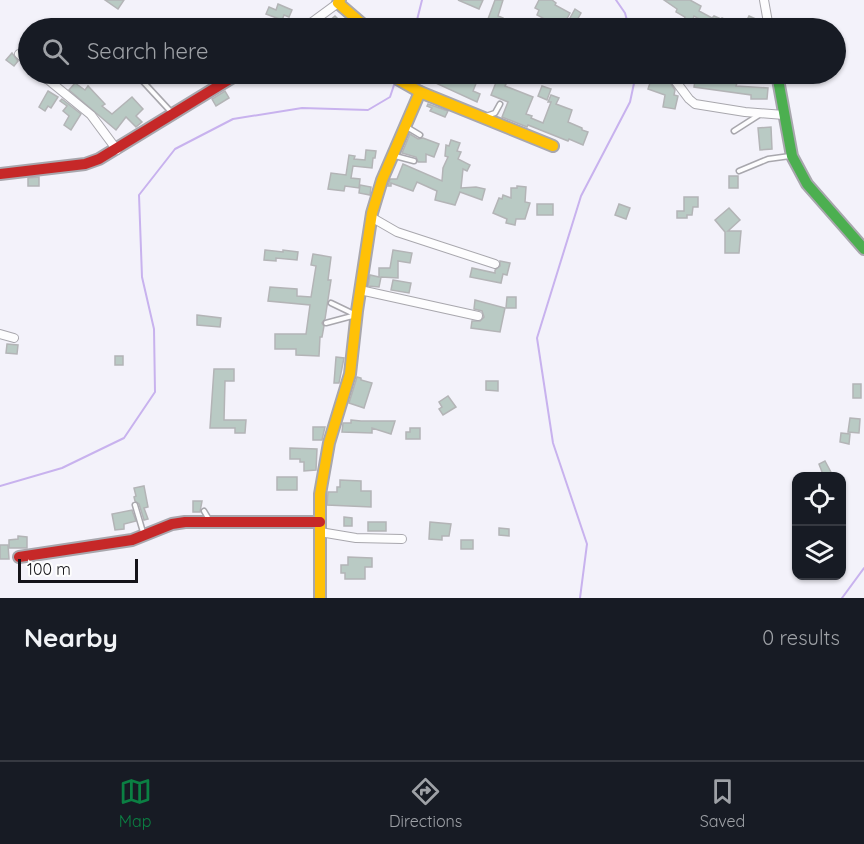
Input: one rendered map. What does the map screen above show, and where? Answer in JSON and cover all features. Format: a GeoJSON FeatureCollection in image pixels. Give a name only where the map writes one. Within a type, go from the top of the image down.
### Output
{"type":"FeatureCollection","features":[{"type":"Feature","properties":{"kind":"street"},"geometry":{"type":"LineString","coordinates":[[764,0],[767,18]]}},
{"type":"Feature","properties":{"kind":"street"},"geometry":{"type":"LineString","coordinates":[[317,18],[339,2],[356,18]]}},
{"type":"Feature","properties":{"kind":"street"},"geometry":{"type":"LineString","coordinates":[[53,84],[91,115],[117,150]]}},
{"type":"Feature","properties":{"kind":"street"},"geometry":{"type":"LineString","coordinates":[[0,174],[85,164],[117,150],[222,84]]}},
{"type":"Feature","properties":{"kind":"street"},"geometry":{"type":"LineString","coordinates":[[407,84],[479,117],[553,146]]}},
{"type":"Feature","properties":{"kind":"street"},"geometry":{"type":"LineString","coordinates":[[678,84],[688,99],[695,104],[784,115]]}},
{"type":"Feature","properties":{"kind":"street"},"geometry":{"type":"LineString","coordinates":[[779,84],[792,156],[807,184],[864,249]]}},
{"type":"Feature","properties":{"kind":"street"},"geometry":{"type":"LineString","coordinates":[[320,598],[320,494],[329,443],[350,374],[356,315],[371,217],[382,180],[405,126],[416,90]]}},
{"type":"Feature","properties":{"kind":"street"},"geometry":{"type":"LineString","coordinates":[[371,217],[397,232],[495,264]]}},
{"type":"Feature","properties":{"kind":"street"},"geometry":{"type":"LineString","coordinates":[[360,290],[478,316]]}},
{"type":"Feature","properties":{"kind":"street"},"geometry":{"type":"LineString","coordinates":[[0,334],[14,338]]}},
{"type":"Feature","properties":{"kind":"street"},"geometry":{"type":"LineString","coordinates":[[20,557],[132,540],[172,524],[185,522],[320,527],[356,538],[402,539]]}},
{"type":"Feature","properties":{"kind":"lane"},"geometry":{"type":"LineString","coordinates":[[145,84],[173,114]]}},
{"type":"Feature","properties":{"kind":"lane"},"geometry":{"type":"LineString","coordinates":[[479,117],[495,113],[500,104]]}},
{"type":"Feature","properties":{"kind":"lane"},"geometry":{"type":"LineString","coordinates":[[734,130],[761,113]]}},
{"type":"Feature","properties":{"kind":"lane"},"geometry":{"type":"LineString","coordinates":[[405,126],[420,135]]}},
{"type":"Feature","properties":{"kind":"lane"},"geometry":{"type":"LineString","coordinates":[[392,155],[414,160]]}},
{"type":"Feature","properties":{"kind":"lane"},"geometry":{"type":"LineString","coordinates":[[740,171],[768,159],[792,156]]}},
{"type":"Feature","properties":{"kind":"lane"},"geometry":{"type":"LineString","coordinates":[[331,303],[356,315]]}},
{"type":"Feature","properties":{"kind":"lane"},"geometry":{"type":"LineString","coordinates":[[326,323],[356,315]]}},
{"type":"Feature","properties":{"kind":"lane"},"geometry":{"type":"LineString","coordinates":[[135,505],[144,536]]}},
{"type":"Feature","properties":{"kind":"lane"},"geometry":{"type":"LineString","coordinates":[[204,511],[211,522]]}},
{"type":"Feature","properties":{"kind":"building"},"geometry":{"type":"Polygon","coordinates":[[[105,0],[124,0],[118,9],[105,0]]]}},
{"type":"Feature","properties":{"kind":"building"},"geometry":{"type":"Polygon","coordinates":[[[458,0],[483,0],[479,9],[458,0]]]}},
{"type":"Feature","properties":{"kind":"building"},"geometry":{"type":"Polygon","coordinates":[[[495,0],[503,0],[498,16],[503,18],[488,18],[495,0]]]}},
{"type":"Feature","properties":{"kind":"building"},"geometry":{"type":"Polygon","coordinates":[[[539,0],[552,0],[556,3],[555,5],[570,13],[567,18],[543,18],[537,15],[539,10],[535,8],[539,0]]]}},
{"type":"Feature","properties":{"kind":"building"},"geometry":{"type":"Polygon","coordinates":[[[664,0],[690,0],[701,6],[699,11],[712,18],[694,16],[693,18],[685,18],[676,12],[677,9],[664,0]]]}},
{"type":"Feature","properties":{"kind":"building"},"geometry":{"type":"Polygon","coordinates":[[[278,4],[292,10],[289,17],[284,15],[283,18],[266,14],[269,7],[276,10],[278,4]]]}},
{"type":"Feature","properties":{"kind":"building"},"geometry":{"type":"Polygon","coordinates":[[[575,9],[581,13],[578,18],[570,18],[575,9]]]}},
{"type":"Feature","properties":{"kind":"building"},"geometry":{"type":"Polygon","coordinates":[[[12,53],[18,61],[14,66],[6,60],[12,53]]]}},
{"type":"Feature","properties":{"kind":"building"},"geometry":{"type":"Polygon","coordinates":[[[74,84],[85,90],[88,86],[105,104],[102,106],[112,114],[132,97],[143,109],[136,116],[142,122],[136,127],[126,117],[116,130],[69,90],[74,84]]]}},
{"type":"Feature","properties":{"kind":"building"},"geometry":{"type":"Polygon","coordinates":[[[438,84],[476,84],[473,91],[480,94],[477,102],[438,84]]]}},
{"type":"Feature","properties":{"kind":"building"},"geometry":{"type":"Polygon","coordinates":[[[495,84],[506,84],[505,86],[533,97],[526,114],[543,123],[551,102],[548,102],[551,95],[559,98],[556,104],[572,110],[568,122],[588,132],[583,145],[502,117],[508,102],[491,95],[495,84]]]}},
{"type":"Feature","properties":{"kind":"building"},"geometry":{"type":"Polygon","coordinates":[[[650,84],[671,84],[675,90],[674,95],[678,96],[675,109],[663,107],[665,95],[648,89],[650,84]]]}},
{"type":"Feature","properties":{"kind":"building"},"geometry":{"type":"Polygon","coordinates":[[[694,84],[737,84],[736,86],[768,88],[767,99],[751,99],[751,95],[694,87],[694,84]]]}},
{"type":"Feature","properties":{"kind":"building"},"geometry":{"type":"Polygon","coordinates":[[[542,86],[551,89],[547,100],[538,96],[542,86]]]}},
{"type":"Feature","properties":{"kind":"building"},"geometry":{"type":"Polygon","coordinates":[[[48,91],[58,97],[51,108],[48,106],[45,111],[39,107],[48,91]]]}},
{"type":"Feature","properties":{"kind":"building"},"geometry":{"type":"Polygon","coordinates":[[[225,91],[229,98],[216,106],[212,99],[225,91]]]}},
{"type":"Feature","properties":{"kind":"building"},"geometry":{"type":"Polygon","coordinates":[[[62,99],[81,114],[71,130],[64,125],[69,116],[63,111],[67,106],[60,101],[62,99]]]}},
{"type":"Feature","properties":{"kind":"building"},"geometry":{"type":"Polygon","coordinates":[[[428,104],[448,111],[445,117],[430,111],[432,108],[427,106],[428,104]]]}},
{"type":"Feature","properties":{"kind":"building"},"geometry":{"type":"Polygon","coordinates":[[[771,127],[772,149],[760,150],[758,128],[771,127]]]}},
{"type":"Feature","properties":{"kind":"building"},"geometry":{"type":"Polygon","coordinates":[[[410,134],[418,139],[423,138],[439,144],[434,157],[426,154],[426,162],[418,162],[416,157],[402,153],[410,134]]]}},
{"type":"Feature","properties":{"kind":"building"},"geometry":{"type":"Polygon","coordinates":[[[451,140],[460,143],[457,151],[461,152],[458,159],[470,165],[467,171],[463,169],[461,188],[485,189],[482,200],[460,192],[455,205],[435,200],[437,191],[417,182],[413,191],[391,183],[391,186],[388,186],[390,179],[397,179],[403,164],[442,181],[443,168],[448,157],[445,156],[446,145],[449,146],[451,140]]]}},
{"type":"Feature","properties":{"kind":"building"},"geometry":{"type":"Polygon","coordinates":[[[366,150],[376,151],[375,158],[373,158],[372,168],[353,166],[351,178],[360,179],[359,188],[345,186],[344,191],[328,189],[331,173],[346,175],[349,155],[355,156],[354,159],[365,160],[366,150]]]}},
{"type":"Feature","properties":{"kind":"building"},"geometry":{"type":"Polygon","coordinates":[[[729,176],[738,176],[738,188],[729,188],[729,176]]]}},
{"type":"Feature","properties":{"kind":"building"},"geometry":{"type":"Polygon","coordinates":[[[39,177],[39,186],[28,186],[28,178],[39,177]]]}},
{"type":"Feature","properties":{"kind":"building"},"geometry":{"type":"Polygon","coordinates":[[[360,185],[371,187],[370,195],[359,193],[360,185]]]}},
{"type":"Feature","properties":{"kind":"building"},"geometry":{"type":"Polygon","coordinates":[[[517,186],[526,187],[525,202],[530,203],[525,219],[516,219],[515,225],[506,223],[507,219],[493,213],[499,198],[502,199],[503,195],[511,198],[511,188],[517,188],[517,186]]]}},
{"type":"Feature","properties":{"kind":"building"},"geometry":{"type":"Polygon","coordinates":[[[684,197],[698,197],[698,207],[693,207],[692,215],[687,215],[687,218],[677,218],[677,211],[684,211],[684,197]]]}},
{"type":"Feature","properties":{"kind":"building"},"geometry":{"type":"Polygon","coordinates":[[[537,204],[553,204],[553,215],[537,215],[537,204]]]}},
{"type":"Feature","properties":{"kind":"building"},"geometry":{"type":"Polygon","coordinates":[[[619,204],[630,208],[626,219],[615,215],[619,204]]]}},
{"type":"Feature","properties":{"kind":"building"},"geometry":{"type":"Polygon","coordinates":[[[729,208],[740,220],[728,231],[741,231],[739,253],[725,253],[725,232],[715,220],[729,208]]]}},
{"type":"Feature","properties":{"kind":"building"},"geometry":{"type":"Polygon","coordinates":[[[265,250],[298,252],[297,260],[276,258],[276,261],[264,260],[265,250]]]}},
{"type":"Feature","properties":{"kind":"building"},"geometry":{"type":"Polygon","coordinates":[[[393,250],[412,253],[410,263],[398,261],[398,278],[381,277],[379,287],[368,286],[370,275],[379,277],[379,268],[390,268],[393,250]]]}},
{"type":"Feature","properties":{"kind":"building"},"geometry":{"type":"Polygon","coordinates":[[[313,254],[331,257],[328,280],[331,280],[325,319],[322,323],[324,326],[322,337],[320,337],[319,356],[296,355],[296,349],[275,349],[275,334],[306,334],[310,305],[268,301],[270,287],[297,289],[297,296],[311,297],[316,266],[311,265],[313,254]]]}},
{"type":"Feature","properties":{"kind":"building"},"geometry":{"type":"Polygon","coordinates":[[[500,261],[510,263],[507,275],[503,274],[501,283],[470,277],[472,268],[495,273],[500,266],[500,261]]]}},
{"type":"Feature","properties":{"kind":"building"},"geometry":{"type":"Polygon","coordinates":[[[393,280],[411,283],[409,293],[391,290],[393,280]]]}},
{"type":"Feature","properties":{"kind":"building"},"geometry":{"type":"Polygon","coordinates":[[[507,297],[516,297],[516,308],[506,308],[507,297]]]}},
{"type":"Feature","properties":{"kind":"building"},"geometry":{"type":"Polygon","coordinates":[[[475,300],[505,308],[500,332],[471,328],[472,321],[480,321],[484,317],[482,311],[474,309],[475,300]]]}},
{"type":"Feature","properties":{"kind":"building"},"geometry":{"type":"Polygon","coordinates":[[[197,315],[221,318],[220,327],[197,325],[197,315]]]}},
{"type":"Feature","properties":{"kind":"building"},"geometry":{"type":"Polygon","coordinates":[[[7,344],[18,345],[17,354],[6,353],[7,344]]]}},
{"type":"Feature","properties":{"kind":"building"},"geometry":{"type":"Polygon","coordinates":[[[115,356],[123,356],[123,365],[115,365],[115,356]]]}},
{"type":"Feature","properties":{"kind":"building"},"geometry":{"type":"Polygon","coordinates":[[[336,357],[344,358],[339,383],[334,383],[336,357]]]}},
{"type":"Feature","properties":{"kind":"building"},"geometry":{"type":"Polygon","coordinates":[[[214,369],[234,369],[234,381],[225,381],[224,420],[246,420],[245,433],[235,433],[235,428],[210,428],[214,369]]]}},
{"type":"Feature","properties":{"kind":"building"},"geometry":{"type":"Polygon","coordinates":[[[357,377],[372,383],[364,408],[349,403],[357,377]]]}},
{"type":"Feature","properties":{"kind":"building"},"geometry":{"type":"Polygon","coordinates":[[[486,381],[498,381],[498,391],[486,390],[486,381]]]}},
{"type":"Feature","properties":{"kind":"building"},"geometry":{"type":"Polygon","coordinates":[[[853,384],[861,384],[861,398],[853,398],[853,384]]]}},
{"type":"Feature","properties":{"kind":"building"},"geometry":{"type":"Polygon","coordinates":[[[448,396],[456,407],[443,415],[439,409],[442,407],[439,402],[448,396]]]}},
{"type":"Feature","properties":{"kind":"building"},"geometry":{"type":"Polygon","coordinates":[[[850,418],[860,419],[859,433],[848,432],[850,418]]]}},
{"type":"Feature","properties":{"kind":"building"},"geometry":{"type":"Polygon","coordinates":[[[351,420],[395,421],[391,434],[372,428],[372,433],[342,432],[343,423],[351,423],[351,420]]]}},
{"type":"Feature","properties":{"kind":"building"},"geometry":{"type":"Polygon","coordinates":[[[313,427],[325,427],[322,440],[313,440],[313,427]]]}},
{"type":"Feature","properties":{"kind":"building"},"geometry":{"type":"Polygon","coordinates":[[[410,428],[420,428],[420,439],[406,439],[406,432],[410,432],[410,428]]]}},
{"type":"Feature","properties":{"kind":"building"},"geometry":{"type":"Polygon","coordinates":[[[841,433],[850,434],[849,444],[840,442],[841,433]]]}},
{"type":"Feature","properties":{"kind":"building"},"geometry":{"type":"Polygon","coordinates":[[[290,448],[317,449],[316,470],[304,471],[304,462],[300,462],[300,459],[290,459],[290,448]]]}},
{"type":"Feature","properties":{"kind":"building"},"geometry":{"type":"Polygon","coordinates":[[[825,461],[831,472],[822,472],[819,464],[825,461]]]}},
{"type":"Feature","properties":{"kind":"building"},"geometry":{"type":"Polygon","coordinates":[[[277,477],[297,477],[297,490],[277,490],[277,477]]]}},
{"type":"Feature","properties":{"kind":"building"},"geometry":{"type":"Polygon","coordinates":[[[340,480],[361,481],[361,491],[371,491],[371,507],[327,505],[328,492],[337,492],[340,480]]]}},
{"type":"Feature","properties":{"kind":"building"},"geometry":{"type":"Polygon","coordinates":[[[144,486],[148,507],[144,508],[148,519],[144,520],[139,504],[135,501],[134,488],[144,486]]]}},
{"type":"Feature","properties":{"kind":"building"},"geometry":{"type":"Polygon","coordinates":[[[193,501],[202,501],[200,512],[193,512],[193,501]]]}},
{"type":"Feature","properties":{"kind":"building"},"geometry":{"type":"Polygon","coordinates":[[[132,510],[136,521],[124,524],[124,529],[115,530],[112,514],[132,510]]]}},
{"type":"Feature","properties":{"kind":"building"},"geometry":{"type":"Polygon","coordinates":[[[344,517],[352,518],[352,526],[344,526],[344,517]]]}},
{"type":"Feature","properties":{"kind":"building"},"geometry":{"type":"Polygon","coordinates":[[[368,522],[386,522],[386,531],[368,531],[368,522]]]}},
{"type":"Feature","properties":{"kind":"building"},"geometry":{"type":"Polygon","coordinates":[[[430,522],[451,524],[449,536],[442,536],[442,540],[429,539],[430,522]]]}},
{"type":"Feature","properties":{"kind":"building"},"geometry":{"type":"Polygon","coordinates":[[[499,528],[509,529],[509,536],[499,535],[499,528]]]}},
{"type":"Feature","properties":{"kind":"building"},"geometry":{"type":"Polygon","coordinates":[[[18,536],[27,537],[27,548],[9,548],[9,540],[18,539],[18,536]]]}},
{"type":"Feature","properties":{"kind":"building"},"geometry":{"type":"Polygon","coordinates":[[[461,540],[473,540],[473,549],[461,549],[461,540]]]}},
{"type":"Feature","properties":{"kind":"building"},"geometry":{"type":"Polygon","coordinates":[[[0,545],[8,545],[9,559],[0,559],[0,545]]]}},
{"type":"Feature","properties":{"kind":"building"},"geometry":{"type":"Polygon","coordinates":[[[348,557],[372,558],[372,567],[365,567],[365,579],[345,579],[345,573],[341,573],[341,565],[348,565],[348,557]]]}},
{"type":"Feature","properties":{"kind":"waterway"},"geometry":{"type":"LineString","coordinates":[[418,18],[422,0]]}},
{"type":"Feature","properties":{"kind":"waterway"},"geometry":{"type":"LineString","coordinates":[[616,0],[626,18]]}},
{"type":"Feature","properties":{"kind":"waterway"},"geometry":{"type":"LineString","coordinates":[[580,598],[587,544],[553,443],[537,338],[581,196],[630,102],[634,84]]}},
{"type":"Feature","properties":{"kind":"waterway"},"geometry":{"type":"LineString","coordinates":[[0,486],[62,468],[124,438],[155,392],[154,329],[142,277],[139,195],[175,149],[233,119],[302,108],[368,110],[390,97],[394,85]]}},
{"type":"Feature","properties":{"kind":"waterway"},"geometry":{"type":"LineString","coordinates":[[842,598],[864,568]]}},
{"type":"Feature","properties":{"kind":"traffic: fast"},"geometry":{"type":"LineString","coordinates":[[779,84],[792,156],[807,184],[864,249]]}},
{"type":"Feature","properties":{"kind":"traffic: slow"},"geometry":{"type":"LineString","coordinates":[[340,0],[338,3],[355,18]]}},
{"type":"Feature","properties":{"kind":"traffic: slow"},"geometry":{"type":"LineString","coordinates":[[320,598],[320,494],[329,443],[350,374],[372,213],[382,180],[420,92],[406,84]]}},
{"type":"Feature","properties":{"kind":"traffic: slow"},"geometry":{"type":"LineString","coordinates":[[420,92],[553,146]]}},
{"type":"Feature","properties":{"kind":"traffic: jam"},"geometry":{"type":"LineString","coordinates":[[0,174],[85,164],[99,159],[222,84]]}},
{"type":"Feature","properties":{"kind":"traffic: jam"},"geometry":{"type":"LineString","coordinates":[[19,557],[132,540],[172,524],[185,522],[320,522]]}}]}
